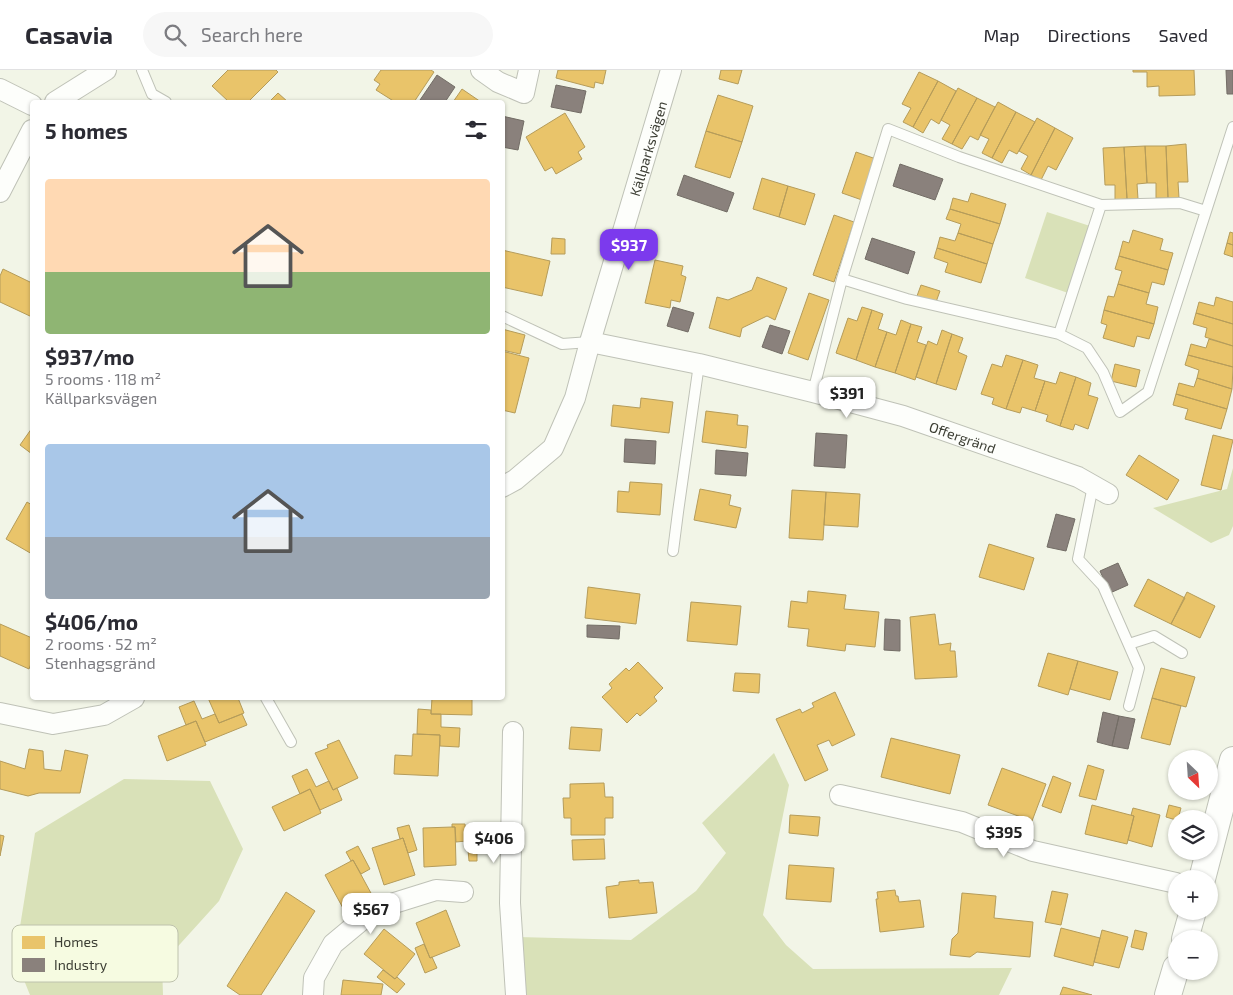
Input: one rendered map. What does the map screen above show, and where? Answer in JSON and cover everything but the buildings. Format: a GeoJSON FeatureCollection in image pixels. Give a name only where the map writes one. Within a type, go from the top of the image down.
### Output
{"type":"FeatureCollection","features":[{"type":"Feature","properties":{"kind":"street"},"geometry":{"type":"LineString","coordinates":[[58,100],[106,70]]}},
{"type":"Feature","properties":{"kind":"street"},"geometry":{"type":"LineString","coordinates":[[481,70],[498,82],[524,93],[529,70]]}},
{"type":"Feature","properties":{"kind":"street","name":"Källparksvägen"},"geometry":{"type":"LineString","coordinates":[[505,486],[553,448],[575,398],[671,70]]}},
{"type":"Feature","properties":{"kind":"street"},"geometry":{"type":"LineString","coordinates":[[0,89],[30,104]]}},
{"type":"Feature","properties":{"kind":"street"},"geometry":{"type":"LineString","coordinates":[[0,192],[30,134]]}},
{"type":"Feature","properties":{"kind":"street","name":"Offergränd"},"geometry":{"type":"LineString","coordinates":[[590,342],[699,364],[903,416],[1078,477],[1100,490]]}},
{"type":"Feature","properties":{"kind":"street"},"geometry":{"type":"LineString","coordinates":[[0,713],[53,724],[104,714],[130,700]]}},
{"type":"Feature","properties":{"kind":"street"},"geometry":{"type":"LineString","coordinates":[[513,732],[510,903],[516,995]]}},
{"type":"Feature","properties":{"kind":"street"},"geometry":{"type":"LineString","coordinates":[[1204,870],[1233,760]]}},
{"type":"Feature","properties":{"kind":"street"},"geometry":{"type":"LineString","coordinates":[[840,795],[962,822],[1033,851],[1168,881]]}},
{"type":"Feature","properties":{"kind":"street"},"geometry":{"type":"LineString","coordinates":[[313,995],[314,978],[333,944],[375,909],[436,890],[463,892]]}},
{"type":"Feature","properties":{"kind":"street"},"geometry":{"type":"LineString","coordinates":[[1168,995],[1172,980]]}},
{"type":"Feature","properties":{"kind":"lane"},"geometry":{"type":"LineString","coordinates":[[142,70],[152,94],[162,100]]}},
{"type":"Feature","properties":{"kind":"lane"},"geometry":{"type":"LineString","coordinates":[[842,278],[907,299],[1060,334],[1087,348],[1103,372],[1120,412],[1148,392],[1233,127]]}},
{"type":"Feature","properties":{"kind":"lane"},"geometry":{"type":"LineString","coordinates":[[813,392],[842,278],[888,129],[959,157],[1101,205],[1180,203],[1206,211]]}},
{"type":"Feature","properties":{"kind":"lane"},"geometry":{"type":"LineString","coordinates":[[1060,334],[1101,205]]}},
{"type":"Feature","properties":{"kind":"lane"},"geometry":{"type":"LineString","coordinates":[[505,317],[562,344],[590,342]]}},
{"type":"Feature","properties":{"kind":"lane"},"geometry":{"type":"LineString","coordinates":[[674,551],[699,364]]}},
{"type":"Feature","properties":{"kind":"lane"},"geometry":{"type":"LineString","coordinates":[[1100,490],[1078,559],[1103,586],[1139,668],[1129,706]]}},
{"type":"Feature","properties":{"kind":"lane"},"geometry":{"type":"LineString","coordinates":[[1128,644],[1154,636],[1182,653]]}},
{"type":"Feature","properties":{"kind":"lane"},"geometry":{"type":"LineString","coordinates":[[267,700],[291,742]]}},
{"type":"Feature","properties":{"kind":"green space"},"geometry":{"type":"Polygon","coordinates":[[[1047,212],[1090,226],[1068,293],[1025,278],[1047,212]]]}},
{"type":"Feature","properties":{"kind":"green space"},"geometry":{"type":"Polygon","coordinates":[[[1233,468],[1233,526],[1229,535],[1211,543],[1153,508],[1227,489],[1233,468]]]}},
{"type":"Feature","properties":{"kind":"green space"},"geometry":{"type":"Polygon","coordinates":[[[774,753],[789,785],[763,915],[786,945],[813,969],[1012,968],[999,995],[524,995],[518,937],[631,940],[696,891],[726,853],[702,823],[774,753]]]}},
{"type":"Feature","properties":{"kind":"green space"},"geometry":{"type":"Polygon","coordinates":[[[124,779],[210,781],[243,849],[219,901],[178,946],[178,925],[20,925],[35,833],[124,779]]]}},
{"type":"Feature","properties":{"kind":"green space"},"geometry":{"type":"Polygon","coordinates":[[[25,982],[163,982],[163,995],[30,995],[25,982]]]}}]}
